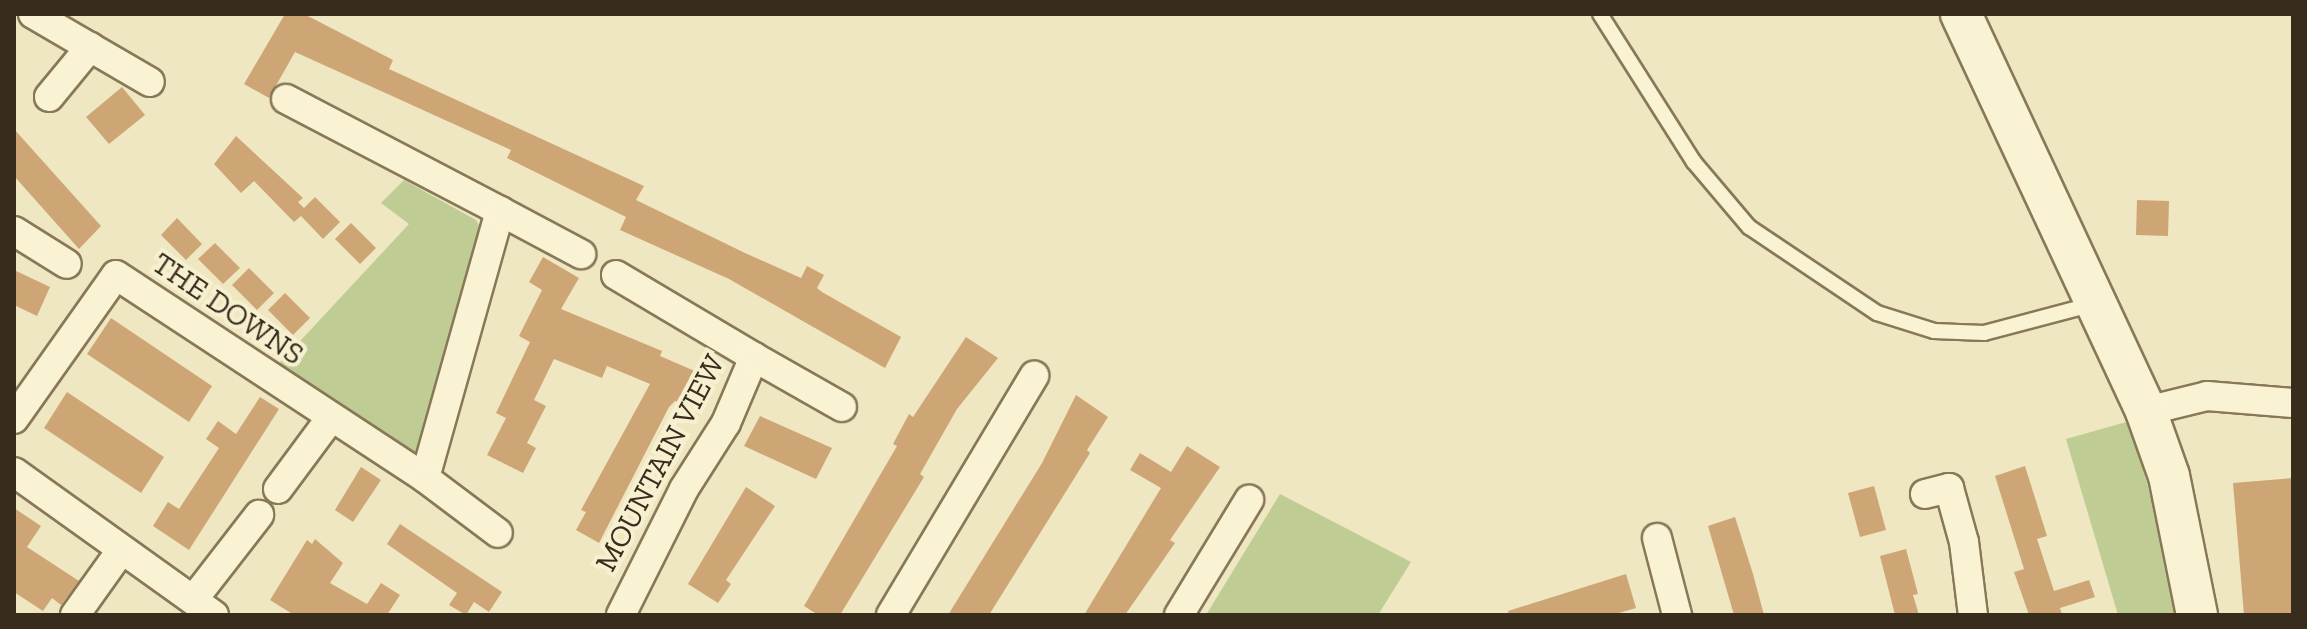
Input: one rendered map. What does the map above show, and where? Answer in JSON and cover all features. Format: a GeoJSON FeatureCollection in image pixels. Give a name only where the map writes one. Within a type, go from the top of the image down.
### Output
{"type":"FeatureCollection","features":[{"type":"Feature","properties":{"kind":"main road"},"geometry":{"type":"LineString","coordinates":[[1961,14],[2146,411],[2169,476],[2197,615]]}},
{"type":"Feature","properties":{"kind":"street"},"geometry":{"type":"LineString","coordinates":[[33,14],[150,82]]}},
{"type":"Feature","properties":{"kind":"street"},"geometry":{"type":"LineString","coordinates":[[49,97],[90,47]]}},
{"type":"Feature","properties":{"kind":"street"},"geometry":{"type":"LineString","coordinates":[[286,99],[581,254]]}},
{"type":"Feature","properties":{"kind":"street"},"geometry":{"type":"LineString","coordinates":[[425,478],[500,211]]}},
{"type":"Feature","properties":{"kind":"street"},"geometry":{"type":"LineString","coordinates":[[14,231],[67,264]]}},
{"type":"Feature","properties":{"kind":"street","name":"THE DOWNS"},"geometry":{"type":"LineString","coordinates":[[14,419],[116,275],[330,419],[425,478],[498,533]]}},
{"type":"Feature","properties":{"kind":"street","name":"MOUNTAIN VIEW"},"geometry":{"type":"LineString","coordinates":[[616,275],[754,357],[726,423],[684,489],[621,615]]}},
{"type":"Feature","properties":{"kind":"street"},"geometry":{"type":"LineString","coordinates":[[754,357],[842,407]]}},
{"type":"Feature","properties":{"kind":"street"},"geometry":{"type":"LineString","coordinates":[[891,615],[1034,376]]}},
{"type":"Feature","properties":{"kind":"street"},"geometry":{"type":"LineString","coordinates":[[2146,411],[2207,396],[2293,403]]}},
{"type":"Feature","properties":{"kind":"street"},"geometry":{"type":"LineString","coordinates":[[278,489],[330,419]]}},
{"type":"Feature","properties":{"kind":"street"},"geometry":{"type":"LineString","coordinates":[[14,472],[120,552],[203,607],[259,515]]}},
{"type":"Feature","properties":{"kind":"street"},"geometry":{"type":"LineString","coordinates":[[1925,494],[1949,488],[1964,542],[1973,615]]}},
{"type":"Feature","properties":{"kind":"street"},"geometry":{"type":"LineString","coordinates":[[1179,615],[1249,500]]}},
{"type":"Feature","properties":{"kind":"street"},"geometry":{"type":"LineString","coordinates":[[1657,538],[1677,615]]}},
{"type":"Feature","properties":{"kind":"street"},"geometry":{"type":"LineString","coordinates":[[75,615],[120,552]]}},
{"type":"Feature","properties":{"kind":"lane"},"geometry":{"type":"LineString","coordinates":[[1600,14],[1694,162],[1749,227],[1877,313],[1934,331],[1984,333],[2094,304]]}},
{"type":"Feature","properties":{"kind":"green space"},"geometry":{"type":"Polygon","coordinates":[[[404,180],[476,220],[481,229],[426,452],[411,458],[275,368],[409,224],[381,203],[404,180]]]}},
{"type":"Feature","properties":{"kind":"green space"},"geometry":{"type":"Polygon","coordinates":[[[2130,421],[2164,545],[2177,615],[2118,615],[2066,439],[2130,421]]]}},
{"type":"Feature","properties":{"kind":"green space"},"geometry":{"type":"Polygon","coordinates":[[[1280,494],[1411,562],[1378,615],[1206,615],[1280,494]]]}},
{"type":"Feature","properties":{"kind":"building"},"geometry":{"type":"Polygon","coordinates":[[[285,14],[304,14],[393,60],[389,69],[644,186],[636,200],[745,253],[801,278],[807,266],[824,275],[817,288],[901,337],[885,368],[729,279],[620,230],[626,217],[507,158],[511,150],[295,52],[269,98],[244,84],[285,14]]]}},
{"type":"Feature","properties":{"kind":"building"},"geometry":{"type":"Polygon","coordinates":[[[122,87],[145,115],[109,144],[86,117],[122,87]]]}},
{"type":"Feature","properties":{"kind":"building"},"geometry":{"type":"Polygon","coordinates":[[[14,129],[101,226],[79,249],[14,176],[14,129]]]}},
{"type":"Feature","properties":{"kind":"building"},"geometry":{"type":"Polygon","coordinates":[[[236,136],[303,198],[298,202],[304,208],[315,197],[340,222],[323,239],[301,216],[294,222],[254,181],[241,193],[214,164],[236,136]]]}},
{"type":"Feature","properties":{"kind":"building"},"geometry":{"type":"Polygon","coordinates":[[[2137,200],[2169,201],[2168,236],[2136,235],[2137,200]]]}},
{"type":"Feature","properties":{"kind":"building"},"geometry":{"type":"Polygon","coordinates":[[[177,218],[202,244],[186,260],[161,235],[177,218]]]}},
{"type":"Feature","properties":{"kind":"building"},"geometry":{"type":"Polygon","coordinates":[[[351,223],[376,248],[360,264],[335,239],[351,223]]]}},
{"type":"Feature","properties":{"kind":"building"},"geometry":{"type":"Polygon","coordinates":[[[215,243],[240,268],[223,284],[198,259],[215,243]]]}},
{"type":"Feature","properties":{"kind":"building"},"geometry":{"type":"Polygon","coordinates":[[[543,257],[579,278],[561,309],[662,351],[660,356],[704,375],[690,407],[675,401],[669,407],[599,543],[576,530],[586,512],[581,510],[650,384],[607,366],[602,378],[554,359],[534,400],[546,406],[527,443],[536,448],[523,473],[487,455],[506,418],[496,413],[530,342],[519,336],[542,290],[529,282],[543,257]]]}},
{"type":"Feature","properties":{"kind":"building"},"geometry":{"type":"Polygon","coordinates":[[[249,268],[274,293],[257,310],[232,285],[249,268]]]}},
{"type":"Feature","properties":{"kind":"building"},"geometry":{"type":"Polygon","coordinates":[[[14,270],[50,287],[37,316],[14,305],[14,270]]]}},
{"type":"Feature","properties":{"kind":"building"},"geometry":{"type":"Polygon","coordinates":[[[285,293],[310,318],[293,335],[268,310],[285,293]]]}},
{"type":"Feature","properties":{"kind":"building"},"geometry":{"type":"Polygon","coordinates":[[[111,318],[212,386],[189,422],[87,354],[111,318]]]}},
{"type":"Feature","properties":{"kind":"building"},"geometry":{"type":"Polygon","coordinates":[[[966,337],[998,358],[957,409],[920,474],[924,477],[840,615],[818,615],[804,606],[897,446],[893,444],[909,414],[913,417],[966,337]]]}},
{"type":"Feature","properties":{"kind":"building"},"geometry":{"type":"Polygon","coordinates":[[[67,392],[164,457],[141,493],[44,428],[67,392]]]}},
{"type":"Feature","properties":{"kind":"building"},"geometry":{"type":"Polygon","coordinates":[[[1076,395],[1108,417],[1087,450],[1090,453],[989,615],[948,615],[1042,463],[1076,395]]]}},
{"type":"Feature","properties":{"kind":"building"},"geometry":{"type":"Polygon","coordinates":[[[260,397],[279,409],[189,550],[153,526],[168,502],[179,509],[219,448],[206,439],[218,421],[236,434],[260,397]]]}},
{"type":"Feature","properties":{"kind":"building"},"geometry":{"type":"Polygon","coordinates":[[[760,416],[832,448],[816,479],[744,446],[760,416]]]}},
{"type":"Feature","properties":{"kind":"building"},"geometry":{"type":"Polygon","coordinates":[[[1187,446],[1220,467],[1170,540],[1175,543],[1125,615],[1084,615],[1161,488],[1130,470],[1140,453],[1171,472],[1187,446]]]}},
{"type":"Feature","properties":{"kind":"building"},"geometry":{"type":"Polygon","coordinates":[[[2025,466],[2047,536],[2037,539],[2054,591],[2089,580],[2095,597],[2060,608],[2062,615],[2029,615],[2014,572],[2024,569],[1995,476],[2025,466]]]}},
{"type":"Feature","properties":{"kind":"building"},"geometry":{"type":"Polygon","coordinates":[[[361,467],[381,480],[353,522],[335,510],[361,467]]]}},
{"type":"Feature","properties":{"kind":"building"},"geometry":{"type":"Polygon","coordinates":[[[2293,478],[2293,615],[2244,615],[2233,483],[2293,478]]]}},
{"type":"Feature","properties":{"kind":"building"},"geometry":{"type":"Polygon","coordinates":[[[1874,486],[1886,530],[1860,537],[1848,493],[1874,486]]]}},
{"type":"Feature","properties":{"kind":"building"},"geometry":{"type":"Polygon","coordinates":[[[746,487],[775,506],[726,580],[731,584],[718,603],[688,584],[746,487]]]}},
{"type":"Feature","properties":{"kind":"building"},"geometry":{"type":"Polygon","coordinates":[[[14,508],[41,526],[27,547],[79,581],[61,605],[52,598],[43,611],[14,592],[14,508]]]}},
{"type":"Feature","properties":{"kind":"building"},"geometry":{"type":"Polygon","coordinates":[[[1735,517],[1764,615],[1734,615],[1708,526],[1735,517]]]}},
{"type":"Feature","properties":{"kind":"building"},"geometry":{"type":"Polygon","coordinates":[[[400,524],[502,592],[489,612],[474,602],[466,615],[449,605],[457,593],[387,544],[400,524]]]}},
{"type":"Feature","properties":{"kind":"building"},"geometry":{"type":"Polygon","coordinates":[[[315,539],[343,563],[330,583],[367,604],[381,583],[400,595],[387,615],[294,615],[270,600],[307,540],[312,544],[315,539]]]}},
{"type":"Feature","properties":{"kind":"building"},"geometry":{"type":"Polygon","coordinates":[[[1906,549],[1918,594],[1913,595],[1919,615],[1895,615],[1880,556],[1906,549]]]}},
{"type":"Feature","properties":{"kind":"building"},"geometry":{"type":"Polygon","coordinates":[[[1626,574],[1636,608],[1612,615],[1509,615],[1508,611],[1626,574]]]}}]}
